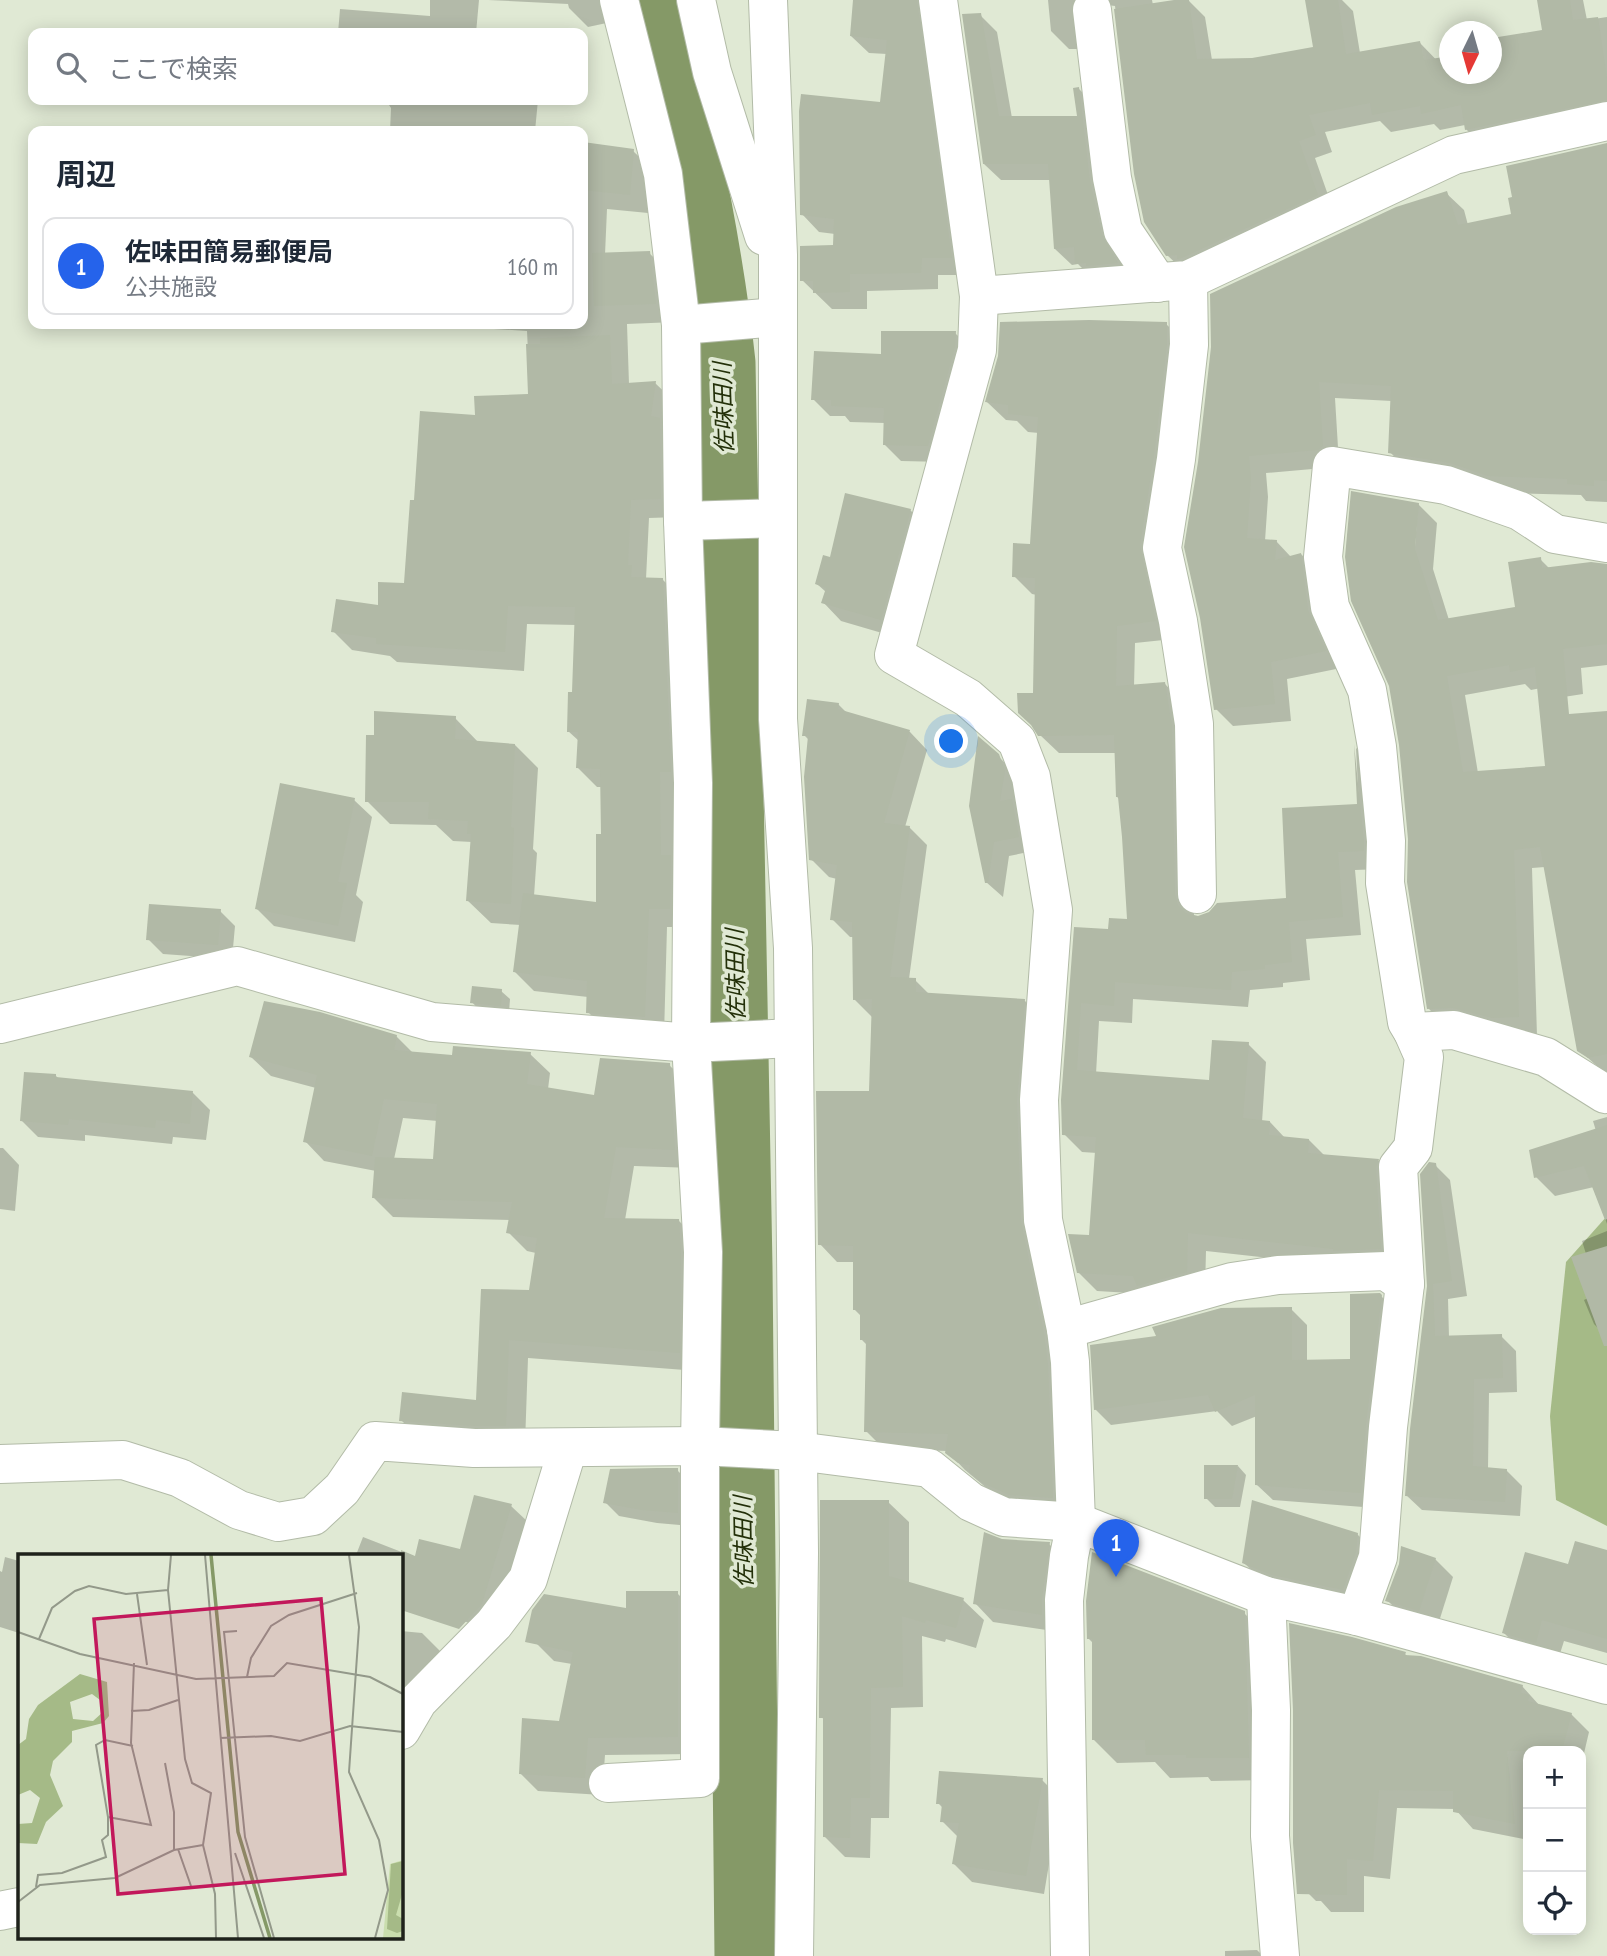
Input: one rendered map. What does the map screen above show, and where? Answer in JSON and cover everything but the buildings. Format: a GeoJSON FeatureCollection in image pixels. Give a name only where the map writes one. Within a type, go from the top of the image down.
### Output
{"type":"FeatureCollection","features":[{"type":"Feature","properties":{"kind":"street"},"geometry":{"type":"LineString","coordinates":[[608,1783],[700,1778],[704,1447],[703,1252],[696,1042],[685,325],[663,174],[619,0]]}},
{"type":"Feature","properties":{"kind":"street"},"geometry":{"type":"LineString","coordinates":[[696,0],[772,305]]}},
{"type":"Feature","properties":{"kind":"street"},"geometry":{"type":"LineString","coordinates":[[768,0],[772,519],[778,719],[793,948],[784,1039],[789,1451],[799,1553],[794,1956]]}},
{"type":"Feature","properties":{"kind":"street"},"geometry":{"type":"LineString","coordinates":[[937,0],[979,296],[977,351],[894,655],[968,698],[1017,741],[1031,776],[1053,910],[1039,1100],[1044,1220],[1070,1362],[1076,1522],[1064,1600],[1070,1956]]}},
{"type":"Feature","properties":{"kind":"street"},"geometry":{"type":"LineString","coordinates":[[1092,10],[1112,178],[1123,231],[1173,282],[1189,345],[1163,548],[1178,621],[1194,724],[1197,894]]}},
{"type":"Feature","properties":{"kind":"street"},"geometry":{"type":"LineString","coordinates":[[979,296],[1173,282],[1454,155],[1607,121]]}},
{"type":"Feature","properties":{"kind":"street"},"geometry":{"type":"LineString","coordinates":[[685,325],[772,305]]}},
{"type":"Feature","properties":{"kind":"street"},"geometry":{"type":"LineString","coordinates":[[1357,1616],[1378,1557],[1388,1427],[1405,1284],[1398,1167],[1413,1148],[1424,1057],[1407,1022],[1385,883],[1385,841],[1377,747],[1367,690],[1330,607],[1323,557],[1332,466],[1446,485],[1520,511],[1555,534],[1607,543]]}},
{"type":"Feature","properties":{"kind":"street"},"geometry":{"type":"LineString","coordinates":[[688,520],[772,519]]}},
{"type":"Feature","properties":{"kind":"street"},"geometry":{"type":"LineString","coordinates":[[0,1024],[237,967],[432,1022],[696,1042],[784,1039]]}},
{"type":"Feature","properties":{"kind":"street"},"geometry":{"type":"LineString","coordinates":[[1413,1032],[1454,1030],[1546,1057],[1607,1093]]}},
{"type":"Feature","properties":{"kind":"street"},"geometry":{"type":"LineString","coordinates":[[1066,1329],[1232,1282],[1278,1275],[1385,1271],[1405,1284]]}},
{"type":"Feature","properties":{"kind":"street"},"geometry":{"type":"LineString","coordinates":[[0,1464],[123,1460],[180,1478],[239,1510],[278,1522],[313,1516],[342,1489],[375,1441],[474,1448],[704,1447],[789,1451],[929,1468],[971,1502],[1004,1517],[1076,1522],[1266,1596],[1357,1616],[1607,1685]]}},
{"type":"Feature","properties":{"kind":"street"},"geometry":{"type":"LineString","coordinates":[[402,1728],[418,1701],[494,1624],[528,1579],[563,1472],[568,1448]]}},
{"type":"Feature","properties":{"kind":"street"},"geometry":{"type":"LineString","coordinates":[[1266,1596],[1271,1710],[1270,1836],[1280,1956]]}},
{"type":"Feature","properties":{"kind":"street"},"geometry":{"type":"LineString","coordinates":[[0,1911],[18,1907]]}},
{"type":"Feature","properties":{"kind":"green space"},"geometry":{"type":"Polygon","coordinates":[[[1607,1216],[1607,1526],[1556,1500],[1550,1416],[1566,1262],[1607,1216]]]}},
{"type":"Feature","properties":{"kind":"waterway","name":"佐味田川"},"geometry":{"type":"LineString","coordinates":[[656,0],[703,226],[723,363],[740,1267],[747,1956]]}},
{"type":"Feature","properties":{"kind":"place","name":"佐味田簡易郵便局"},"geometry":{"type":"Point","coordinates":[1116,1577]}}]}
